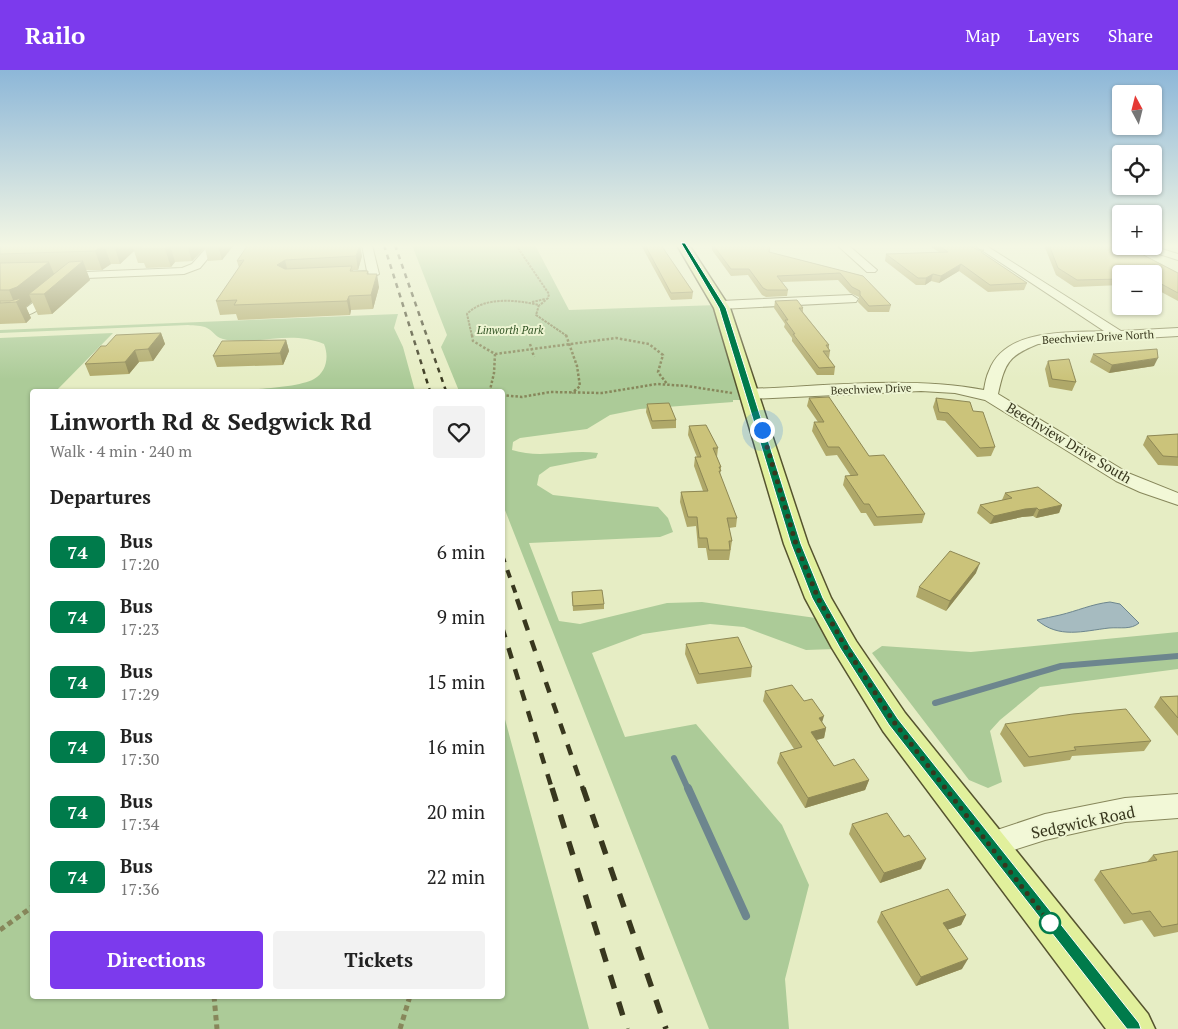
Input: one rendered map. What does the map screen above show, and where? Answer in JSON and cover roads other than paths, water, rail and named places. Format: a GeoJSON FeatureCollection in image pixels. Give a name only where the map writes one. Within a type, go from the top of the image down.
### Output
{"type":"FeatureCollection","features":[{"type":"Feature","properties":{"kind":"main road"},"geometry":{"type":"LineString","coordinates":[[712,290],[721,305],[796,544],[818,598],[846,648],[894,722],[1133,1029]]}},
{"type":"Feature","properties":{"kind":"street"},"geometry":{"type":"LineString","coordinates":[[0,316],[19,316],[31,312],[57,290]]}},
{"type":"Feature","properties":{"kind":"street"},"geometry":{"type":"LineString","coordinates":[[1050,290],[1119,334]]}},
{"type":"Feature","properties":{"kind":"street"},"geometry":{"type":"LineString","coordinates":[[721,305],[776,300],[852,299]]}},
{"type":"Feature","properties":{"kind":"street","name":"Beechview Drive North"},"geometry":{"type":"LineString","coordinates":[[990,396],[996,370],[1004,358],[1016,348],[1036,340],[1178,332]]}},
{"type":"Feature","properties":{"kind":"street","name":"Beechview Drive"},"geometry":{"type":"LineString","coordinates":[[750,394],[921,387],[955,389],[990,396]]}},
{"type":"Feature","properties":{"kind":"street","name":"Beechview Drive South"},"geometry":{"type":"LineString","coordinates":[[990,396],[1122,477],[1153,491],[1178,499]]}},
{"type":"Feature","properties":{"kind":"street","name":"Sedgwick Road"},"geometry":{"type":"LineString","coordinates":[[989,845],[1045,828],[1125,810],[1178,806]]}},
{"type":"Feature","properties":{"kind":"waterway"},"geometry":{"type":"LineString","coordinates":[[935,703],[1061,666],[1178,656]]}},
{"type":"Feature","properties":{"kind":"waterway"},"geometry":{"type":"LineString","coordinates":[[674,758],[688,789]]}},
{"type":"Feature","properties":{"kind":"waterway"},"geometry":{"type":"LineString","coordinates":[[688,788],[746,916]]}},
{"type":"Feature","properties":{"kind":"railway"},"geometry":{"type":"LineString","coordinates":[[398,290],[429,389]]}},
{"type":"Feature","properties":{"kind":"railway"},"geometry":{"type":"LineString","coordinates":[[411,290],[445,389]]}},
{"type":"Feature","properties":{"kind":"railway"},"geometry":{"type":"LineString","coordinates":[[505,563],[518,600]]}},
{"type":"Feature","properties":{"kind":"railway"},"geometry":{"type":"LineString","coordinates":[[517,599],[583,789]]}},
{"type":"Feature","properties":{"kind":"railway"},"geometry":{"type":"LineString","coordinates":[[505,637],[552,789]]}},
{"type":"Feature","properties":{"kind":"railway"},"geometry":{"type":"LineString","coordinates":[[552,788],[627,1029]]}},
{"type":"Feature","properties":{"kind":"railway"},"geometry":{"type":"LineString","coordinates":[[583,788],[666,1029]]}},
{"type":"Feature","properties":{"kind":"park label","name":"Linworth Park"},"geometry":{"type":"Point","coordinates":[510,330]}}]}
